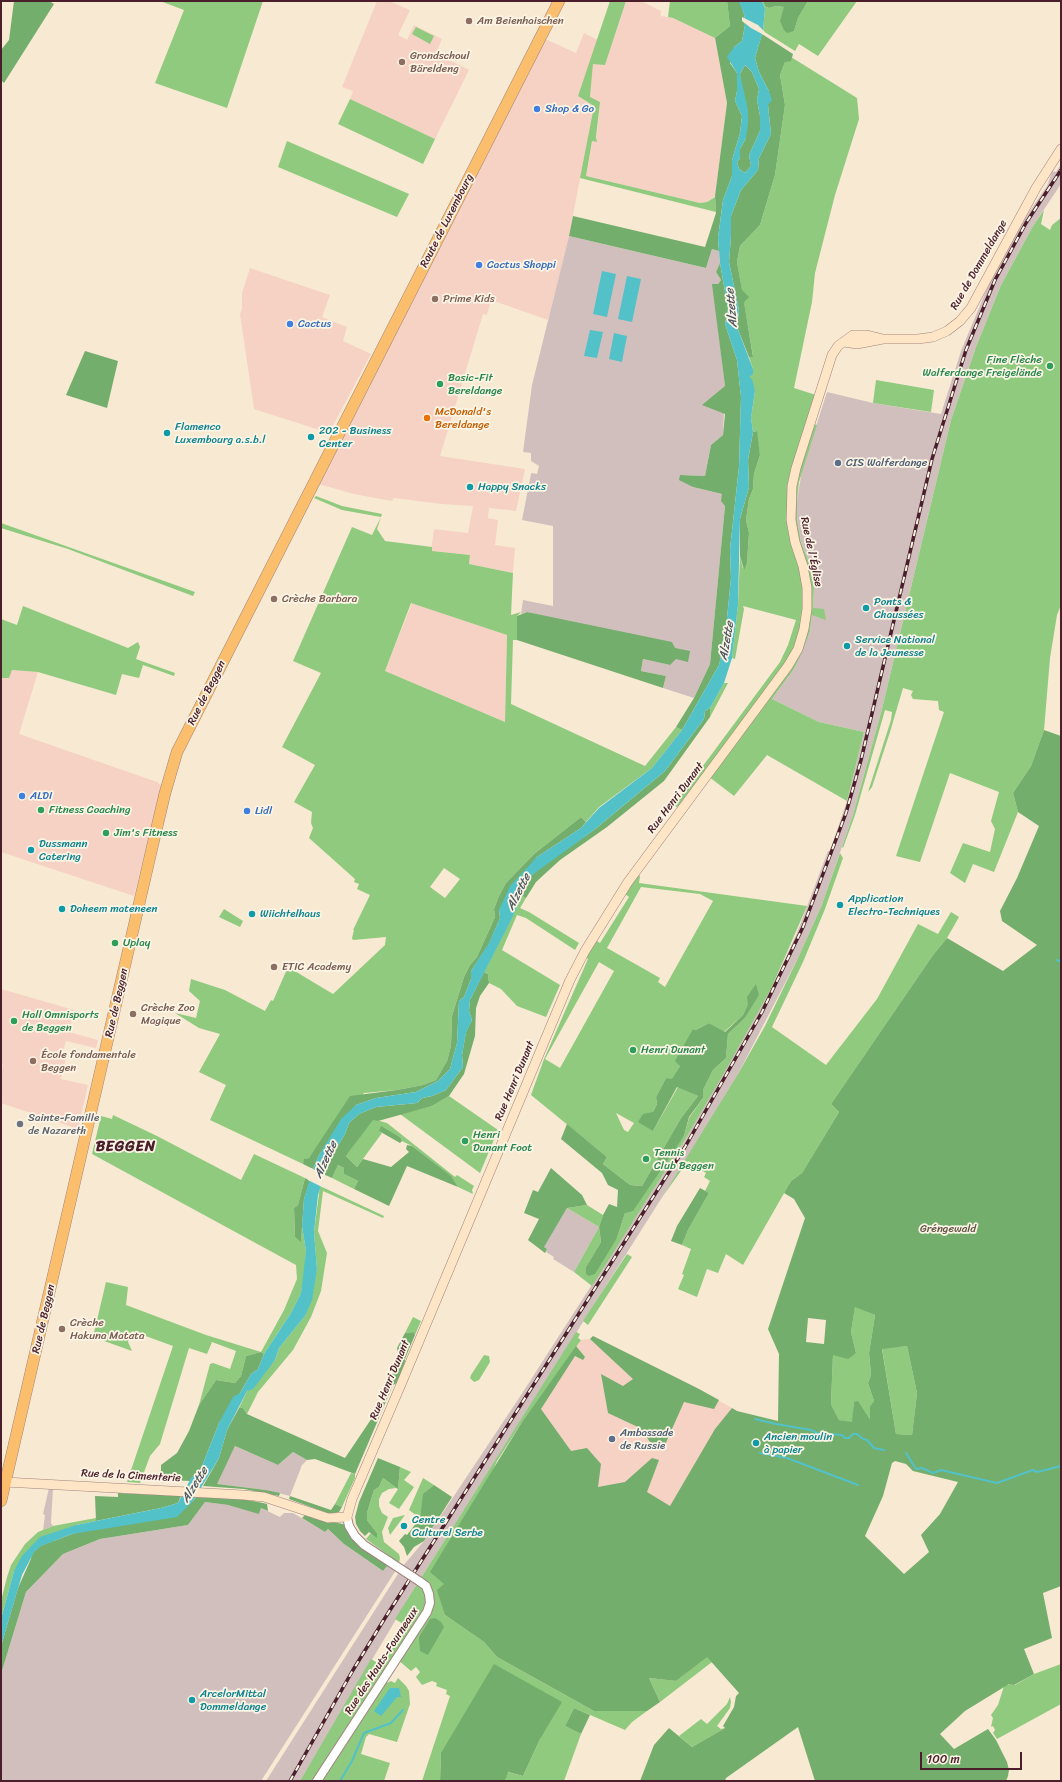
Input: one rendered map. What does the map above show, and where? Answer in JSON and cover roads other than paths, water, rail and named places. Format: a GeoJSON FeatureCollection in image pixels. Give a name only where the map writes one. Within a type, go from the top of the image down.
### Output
{"type":"FeatureCollection","features":[{"type":"Feature","properties":{"kind":"main road","name":"Route de Luxembourg"},"geometry":{"type":"LineString","coordinates":[[336,441],[559,1]]}},
{"type":"Feature","properties":{"kind":"main road","name":"Rue de Dommeldange"},"geometry":{"type":"LineString","coordinates":[[844,342],[857,344],[883,339],[918,339],[933,337],[948,331],[960,321],[970,308],[1036,188],[1061,149]]}},
{"type":"Feature","properties":{"kind":"main road","name":"Rue de l'Église"},"geometry":{"type":"LineString","coordinates":[[766,696],[788,666],[798,649],[804,629],[807,608],[807,588],[791,520],[792,486],[832,355],[838,346],[844,342]]}},
{"type":"Feature","properties":{"kind":"main road","name":"Rue de Beggen"},"geometry":{"type":"LineString","coordinates":[[1,1501],[169,778],[177,752],[336,441]]}},
{"type":"Feature","properties":{"kind":"main road","name":"Rue Henri Dunant"},"geometry":{"type":"LineString","coordinates":[[347,1517],[348,1508],[570,980],[585,951],[628,882],[766,696]]}},
{"type":"Feature","properties":{"kind":"main road","name":"Rue de la Cimenterie"},"geometry":{"type":"LineString","coordinates":[[5,1482],[210,1492],[264,1497],[328,1518],[347,1517]]}},
{"type":"Feature","properties":{"kind":"street","name":"Rue des Hauts-Fourneaux"},"geometry":{"type":"LineString","coordinates":[[317,1781],[428,1612],[430,1603],[426,1586],[364,1545],[355,1536],[349,1526],[347,1517]]}},
{"type":"Feature","properties":{"kind":"water","name":"Alzette"},"geometry":{"type":"Polygon","coordinates":[[[739,1],[762,1],[765,9],[763,31],[755,58],[759,72],[772,100],[768,105],[771,134],[759,158],[758,170],[741,190],[731,216],[729,262],[739,310],[737,327],[753,369],[753,374],[749,377],[752,379],[755,391],[751,418],[753,432],[748,460],[749,487],[740,519],[738,605],[732,658],[724,683],[710,708],[705,711],[704,719],[665,771],[594,830],[532,875],[520,895],[519,903],[511,920],[470,1000],[469,1011],[472,1020],[466,1033],[462,1055],[463,1067],[446,1090],[432,1096],[422,1098],[417,1103],[376,1107],[359,1114],[349,1123],[345,1134],[329,1160],[318,1195],[314,1232],[317,1269],[312,1300],[305,1316],[279,1348],[275,1360],[253,1389],[247,1391],[227,1430],[219,1458],[193,1501],[177,1517],[72,1534],[41,1546],[34,1552],[22,1575],[1,1646],[1,1619],[14,1571],[22,1556],[40,1537],[76,1525],[161,1508],[178,1503],[191,1478],[200,1471],[219,1423],[233,1397],[240,1393],[251,1374],[258,1369],[264,1354],[291,1313],[301,1293],[306,1251],[302,1226],[304,1199],[319,1155],[341,1119],[356,1105],[376,1098],[416,1092],[438,1081],[450,1069],[457,1043],[459,1001],[464,997],[471,979],[471,971],[489,943],[500,918],[499,910],[510,886],[537,857],[581,828],[599,808],[652,768],[682,730],[719,665],[725,638],[731,578],[730,549],[739,467],[741,397],[737,360],[725,324],[728,309],[720,263],[718,238],[723,200],[732,176],[732,160],[740,133],[742,116],[735,101],[737,91],[737,73],[727,57],[734,47],[742,41],[745,25],[744,14],[739,1]],[[745,65],[740,74],[748,110],[748,124],[746,138],[740,149],[740,158],[737,162],[739,169],[745,173],[751,166],[749,155],[760,131],[760,116],[757,100],[759,89],[752,72],[745,65]]]}},
{"type":"Feature","properties":{"kind":"water"},"geometry":{"type":"Polygon","coordinates":[[[602,271],[616,274],[607,317],[593,314],[602,271]]]}},
{"type":"Feature","properties":{"kind":"water"},"geometry":{"type":"Polygon","coordinates":[[[627,276],[641,279],[632,322],[618,319],[627,276]]]}},
{"type":"Feature","properties":{"kind":"water"},"geometry":{"type":"Polygon","coordinates":[[[590,330],[603,332],[597,358],[584,356],[590,330]]]}},
{"type":"Feature","properties":{"kind":"water"},"geometry":{"type":"Polygon","coordinates":[[[614,333],[627,336],[622,362],[609,359],[614,333]]]}},
{"type":"Feature","properties":{"kind":"water"},"geometry":{"type":"Polygon","coordinates":[[[390,1688],[399,1688],[401,1697],[397,1697],[381,1716],[374,1711],[390,1688]]]}},
{"type":"Feature","properties":{"kind":"waterway"},"geometry":{"type":"LineString","coordinates":[[1057,960],[1061,962]]}},
{"type":"Feature","properties":{"kind":"waterway"},"geometry":{"type":"LineString","coordinates":[[755,1419],[811,1430],[817,1433],[842,1435],[845,1438],[849,1438],[853,1434],[857,1434],[863,1439],[867,1440],[874,1448],[884,1450]]}},
{"type":"Feature","properties":{"kind":"waterway"},"geometry":{"type":"LineString","coordinates":[[760,1453],[787,1458],[858,1485]]}},
{"type":"Feature","properties":{"kind":"waterway"},"geometry":{"type":"LineString","coordinates":[[906,1453],[916,1469],[922,1468],[933,1473],[941,1470],[997,1483],[1033,1470],[1037,1472],[1061,1466]]}},
{"type":"Feature","properties":{"kind":"waterway"},"geometry":{"type":"LineString","coordinates":[[340,1781],[352,1761],[364,1733],[391,1723],[403,1710]]}},
{"type":"Feature","properties":{"kind":"railway"},"geometry":{"type":"LineString","coordinates":[[290,1781],[353,1670],[385,1618],[685,1147],[762,1012],[803,927],[846,813],[861,760],[932,459],[966,350],[995,280],[1026,223],[1061,170]]}},
{"type":"Feature","properties":{"kind":"place","name":"Am Beienhaischen"},"geometry":{"type":"Point","coordinates":[469,21]}},
{"type":"Feature","properties":{"kind":"place","name":"Grondschoul Bäreldeng"},"geometry":{"type":"Point","coordinates":[402,62]}},
{"type":"Feature","properties":{"kind":"place","name":"Shop & Go"},"geometry":{"type":"Point","coordinates":[537,109]}},
{"type":"Feature","properties":{"kind":"place","name":"Cactus Shoppi"},"geometry":{"type":"Point","coordinates":[479,265]}},
{"type":"Feature","properties":{"kind":"place","name":"Prime Kids"},"geometry":{"type":"Point","coordinates":[435,299]}},
{"type":"Feature","properties":{"kind":"place","name":"Cactus"},"geometry":{"type":"Point","coordinates":[290,324]}},
{"type":"Feature","properties":{"kind":"place","name":"Fine Flèche Walferdange Freigelände"},"geometry":{"type":"Point","coordinates":[1050,366]}},
{"type":"Feature","properties":{"kind":"place","name":"Basic-Fit Bereldange"},"geometry":{"type":"Point","coordinates":[440,384]}},
{"type":"Feature","properties":{"kind":"place","name":"McDonald's Bereldange"},"geometry":{"type":"Point","coordinates":[427,418]}},
{"type":"Feature","properties":{"kind":"place","name":"Flamenco Luxembourg a.s.b.l"},"geometry":{"type":"Point","coordinates":[167,433]}},
{"type":"Feature","properties":{"kind":"place","name":"202 - Business Center"},"geometry":{"type":"Point","coordinates":[311,437]}},
{"type":"Feature","properties":{"kind":"place","name":"CIS Walferdange"},"geometry":{"type":"Point","coordinates":[838,463]}},
{"type":"Feature","properties":{"kind":"place","name":"Happy Snacks"},"geometry":{"type":"Point","coordinates":[470,487]}},
{"type":"Feature","properties":{"kind":"place","name":"Crèche Barbara"},"geometry":{"type":"Point","coordinates":[274,599]}},
{"type":"Feature","properties":{"kind":"place","name":"Ponts & Chaussées"},"geometry":{"type":"Point","coordinates":[866,608]}},
{"type":"Feature","properties":{"kind":"place","name":"Service National de la Jeunesse"},"geometry":{"type":"Point","coordinates":[847,646]}},
{"type":"Feature","properties":{"kind":"place","name":"ALDI"},"geometry":{"type":"Point","coordinates":[22,796]}},
{"type":"Feature","properties":{"kind":"place","name":"Fitness Coaching"},"geometry":{"type":"Point","coordinates":[41,810]}},
{"type":"Feature","properties":{"kind":"place","name":"Lidl"},"geometry":{"type":"Point","coordinates":[247,811]}},
{"type":"Feature","properties":{"kind":"place","name":"Jim's Fitness"},"geometry":{"type":"Point","coordinates":[106,833]}},
{"type":"Feature","properties":{"kind":"place","name":"Dussmann Catering"},"geometry":{"type":"Point","coordinates":[31,850]}},
{"type":"Feature","properties":{"kind":"place","name":"Application Electro-Techniques"},"geometry":{"type":"Point","coordinates":[840,905]}},
{"type":"Feature","properties":{"kind":"place","name":"Doheem mateneen"},"geometry":{"type":"Point","coordinates":[62,909]}},
{"type":"Feature","properties":{"kind":"place","name":"Wiichtelhaus"},"geometry":{"type":"Point","coordinates":[252,914]}},
{"type":"Feature","properties":{"kind":"place","name":"Uplay"},"geometry":{"type":"Point","coordinates":[115,943]}},
{"type":"Feature","properties":{"kind":"place","name":"ETIC Academy"},"geometry":{"type":"Point","coordinates":[274,967]}},
{"type":"Feature","properties":{"kind":"place","name":"Crèche Zoo Magique"},"geometry":{"type":"Point","coordinates":[133,1014]}},
{"type":"Feature","properties":{"kind":"place","name":"Hall Omnisports de Beggen"},"geometry":{"type":"Point","coordinates":[14,1021]}},
{"type":"Feature","properties":{"kind":"place","name":"Henri Dunant"},"geometry":{"type":"Point","coordinates":[633,1050]}},
{"type":"Feature","properties":{"kind":"place","name":"École fondamentale Beggen"},"geometry":{"type":"Point","coordinates":[33,1061]}},
{"type":"Feature","properties":{"kind":"place","name":"Sainte-Famille de Nazareth"},"geometry":{"type":"Point","coordinates":[20,1124]}},
{"type":"Feature","properties":{"kind":"place","name":"Henri Dunant Foot"},"geometry":{"type":"Point","coordinates":[465,1141]}},
{"type":"Feature","properties":{"kind":"place","name":"Tennis Club Beggen"},"geometry":{"type":"Point","coordinates":[646,1159]}},
{"type":"Feature","properties":{"kind":"place","name":"Crèche Hakuna Matata"},"geometry":{"type":"Point","coordinates":[62,1329]}},
{"type":"Feature","properties":{"kind":"place","name":"Ambassade de Russie"},"geometry":{"type":"Point","coordinates":[612,1439]}},
{"type":"Feature","properties":{"kind":"place","name":"Ancien moulin à papier"},"geometry":{"type":"Point","coordinates":[756,1443]}},
{"type":"Feature","properties":{"kind":"place","name":"Centre Culturel Serbe"},"geometry":{"type":"Point","coordinates":[404,1526]}},
{"type":"Feature","properties":{"kind":"place","name":"ArcelorMittal Dommeldange"},"geometry":{"type":"Point","coordinates":[192,1700]}},
{"type":"Feature","properties":{"kind":"district","name":"BEGGEN"},"geometry":{"type":"Point","coordinates":[126,1147]}},
{"type":"Feature","properties":{"kind":"park label","name":"Gréngewald"},"geometry":{"type":"Point","coordinates":[948,1229]}}]}
